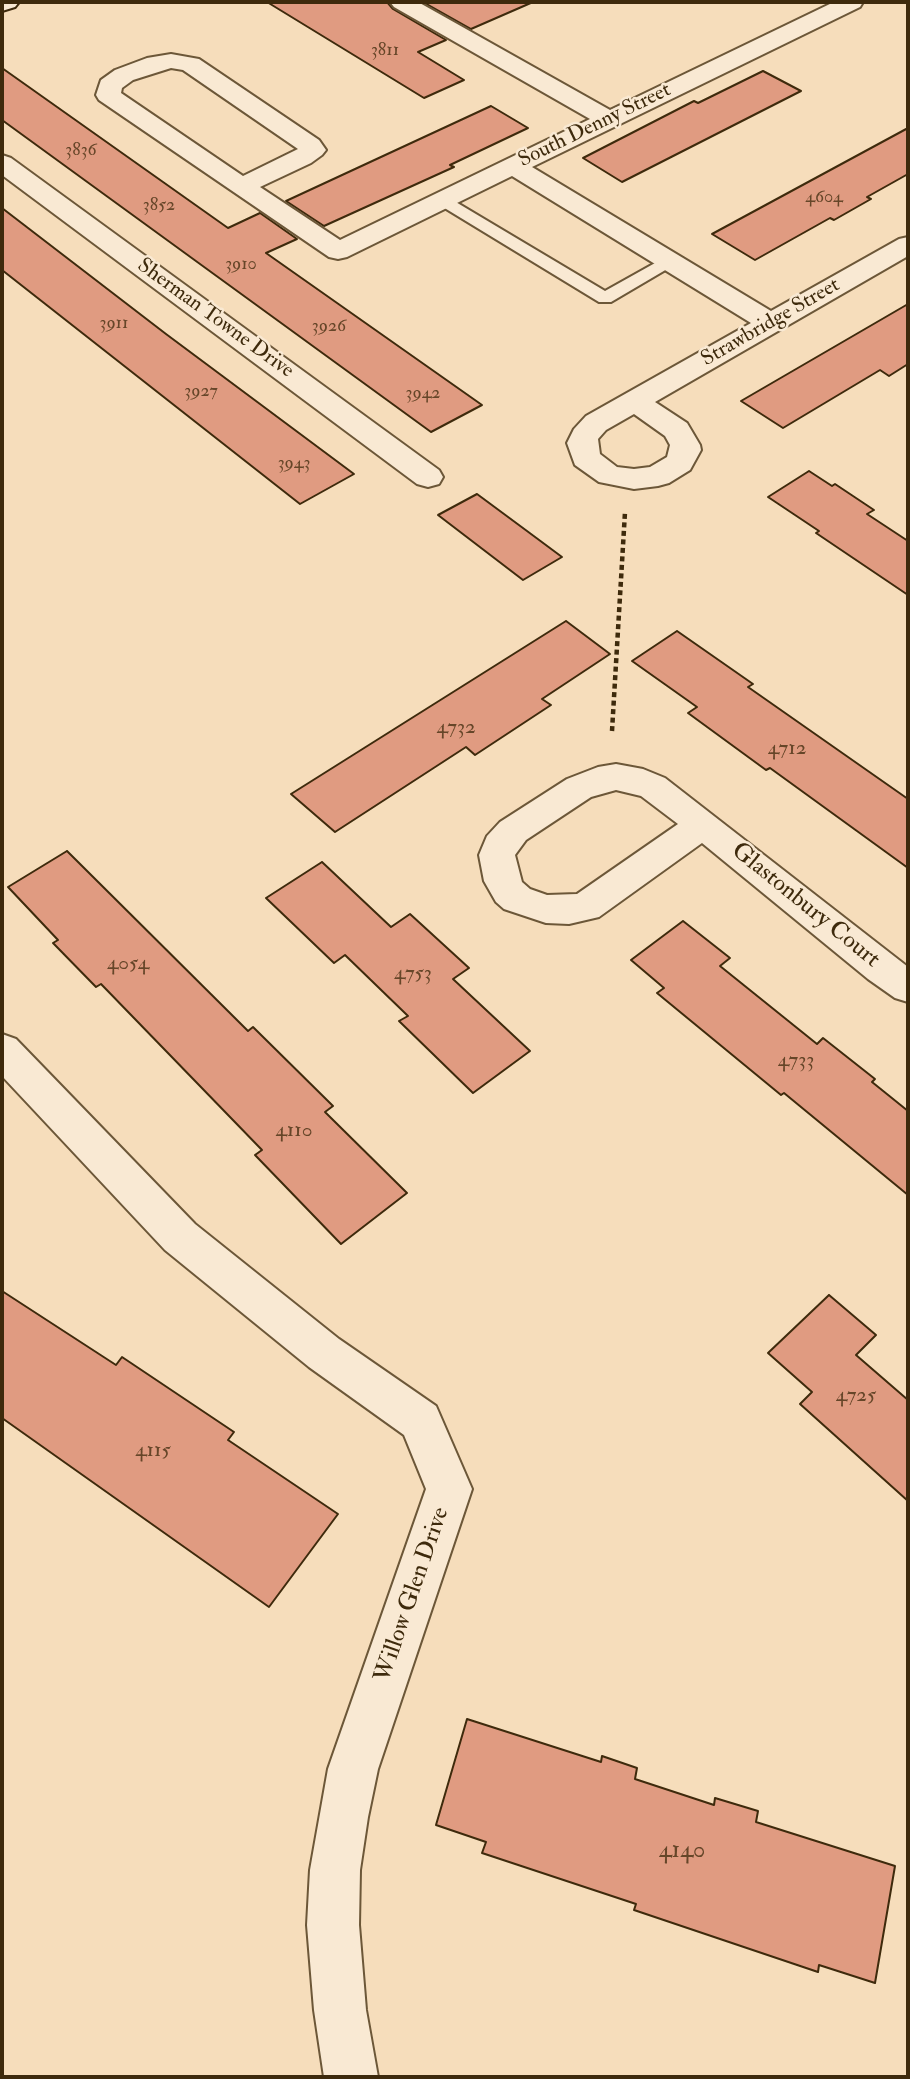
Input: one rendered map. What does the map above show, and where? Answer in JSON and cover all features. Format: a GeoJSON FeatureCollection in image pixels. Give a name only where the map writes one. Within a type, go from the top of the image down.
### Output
{"type":"FeatureCollection","features":[{"type":"Feature","properties":{"kind":"street"},"geometry":{"type":"LineString","coordinates":[[2,4],[7,2]]}},
{"type":"Feature","properties":{"kind":"street"},"geometry":{"type":"LineString","coordinates":[[402,2],[608,119]]}},
{"type":"Feature","properties":{"kind":"street","name":"South Denny Street"},"geometry":{"type":"LineString","coordinates":[[241,186],[338,251],[852,2]]}},
{"type":"Feature","properties":{"kind":"street"},"geometry":{"type":"LineString","coordinates":[[170,61],[190,65],[310,145],[313,150],[302,158],[241,186],[108,95],[110,85],[124,75],[156,63],[170,61]]}},
{"type":"Feature","properties":{"kind":"street","name":"Sherman Towne Drive"},"geometry":{"type":"LineString","coordinates":[[2,163],[428,477]]}},
{"type":"Feature","properties":{"kind":"street"},"geometry":{"type":"LineString","coordinates":[[513,166],[771,323]]}},
{"type":"Feature","properties":{"kind":"street","name":"Strawbridge Street"},"geometry":{"type":"LineString","coordinates":[[635,401],[908,246]]}},
{"type":"Feature","properties":{"kind":"street","name":"Glastonbury Court"},"geometry":{"type":"LineString","coordinates":[[703,824],[600,899],[580,909],[557,911],[533,906],[517,899],[502,881],[497,855],[500,846],[513,831],[579,788],[598,780],[616,777],[643,782],[703,824],[908,987]]}},
{"type":"Feature","properties":{"kind":"street","name":"Willow Glen Drive"},"geometry":{"type":"LineString","coordinates":[[2,1050],[180,1237],[324,1353],[420,1421],[449,1489],[353,1769],[343,1817],[333,1899],[333,1925],[340,2010],[351,2077]]}},
{"type":"Feature","properties":{"kind":"lane"},"geometry":{"type":"LineString","coordinates":[[444,200],[605,298],[670,262]]}},
{"type":"Feature","properties":{"kind":"path"},"geometry":{"type":"LineString","coordinates":[[612,731],[626,503]]}},
{"type":"Feature","properties":{"kind":"building"},"geometry":{"type":"Polygon","coordinates":[[[267,2],[387,2],[393,9],[446,40],[418,52],[464,80],[424,98],[267,2]]]}},
{"type":"Feature","properties":{"kind":"building"},"geometry":{"type":"Polygon","coordinates":[[[423,2],[533,2],[471,29],[423,2]]]}},
{"type":"Feature","properties":{"kind":"building"},"geometry":{"type":"Polygon","coordinates":[[[2,68],[228,228],[260,213],[297,239],[266,253],[482,405],[431,432],[2,120],[2,68]]]}},
{"type":"Feature","properties":{"kind":"building"},"geometry":{"type":"Polygon","coordinates":[[[763,71],[801,91],[622,182],[583,158],[694,101],[698,103],[763,71]]]}},
{"type":"Feature","properties":{"kind":"building"},"geometry":{"type":"Polygon","coordinates":[[[491,106],[528,128],[450,165],[454,167],[324,226],[286,201],[491,106]]]}},
{"type":"Feature","properties":{"kind":"building"},"geometry":{"type":"Polygon","coordinates":[[[908,128],[908,174],[867,197],[871,199],[834,220],[830,218],[755,260],[712,234],[908,128]]]}},
{"type":"Feature","properties":{"kind":"building"},"geometry":{"type":"Polygon","coordinates":[[[2,208],[354,474],[300,504],[2,270],[2,208]]]}},
{"type":"Feature","properties":{"kind":"building"},"geometry":{"type":"Polygon","coordinates":[[[908,304],[908,364],[889,376],[880,370],[783,428],[741,401],[908,304]]]}},
{"type":"Feature","properties":{"kind":"building"},"geometry":{"type":"Polygon","coordinates":[[[809,471],[832,486],[835,484],[874,510],[867,514],[908,541],[908,595],[768,497],[809,471]]]}},
{"type":"Feature","properties":{"kind":"building"},"geometry":{"type":"Polygon","coordinates":[[[477,494],[562,557],[523,580],[438,515],[477,494]]]}},
{"type":"Feature","properties":{"kind":"building"},"geometry":{"type":"Polygon","coordinates":[[[566,621],[610,654],[542,699],[551,705],[475,755],[466,747],[335,832],[291,794],[566,621]]]}},
{"type":"Feature","properties":{"kind":"building"},"geometry":{"type":"Polygon","coordinates":[[[677,631],[753,684],[748,687],[908,799],[908,868],[770,768],[766,770],[688,713],[697,707],[632,661],[677,631]]]}},
{"type":"Feature","properties":{"kind":"building"},"geometry":{"type":"Polygon","coordinates":[[[67,851],[248,1031],[253,1027],[333,1106],[325,1112],[407,1193],[341,1244],[255,1155],[262,1150],[101,984],[96,987],[53,943],[58,940],[8,887],[67,851]]]}},
{"type":"Feature","properties":{"kind":"building"},"geometry":{"type":"Polygon","coordinates":[[[322,862],[391,927],[410,914],[469,968],[453,979],[530,1051],[473,1093],[399,1021],[408,1016],[345,955],[334,963],[266,898],[322,862]]]}},
{"type":"Feature","properties":{"kind":"building"},"geometry":{"type":"Polygon","coordinates":[[[683,921],[730,958],[720,966],[817,1044],[823,1038],[875,1079],[872,1082],[908,1111],[908,1195],[657,993],[664,988],[631,960],[683,921]]]}},
{"type":"Feature","properties":{"kind":"building"},"geometry":{"type":"Polygon","coordinates":[[[2,1291],[116,1365],[122,1357],[234,1432],[228,1440],[338,1514],[269,1607],[2,1418],[2,1291]]]}},
{"type":"Feature","properties":{"kind":"building"},"geometry":{"type":"Polygon","coordinates":[[[829,1295],[876,1335],[856,1355],[908,1400],[908,1501],[800,1404],[812,1392],[768,1353],[829,1295]]]}},
{"type":"Feature","properties":{"kind":"building"},"geometry":{"type":"Polygon","coordinates":[[[467,1719],[601,1762],[602,1756],[637,1768],[635,1779],[714,1805],[715,1798],[758,1811],[756,1822],[895,1866],[875,1983],[819,1965],[818,1972],[634,1910],[636,1904],[482,1853],[486,1842],[436,1825],[467,1719]]]}}]}
